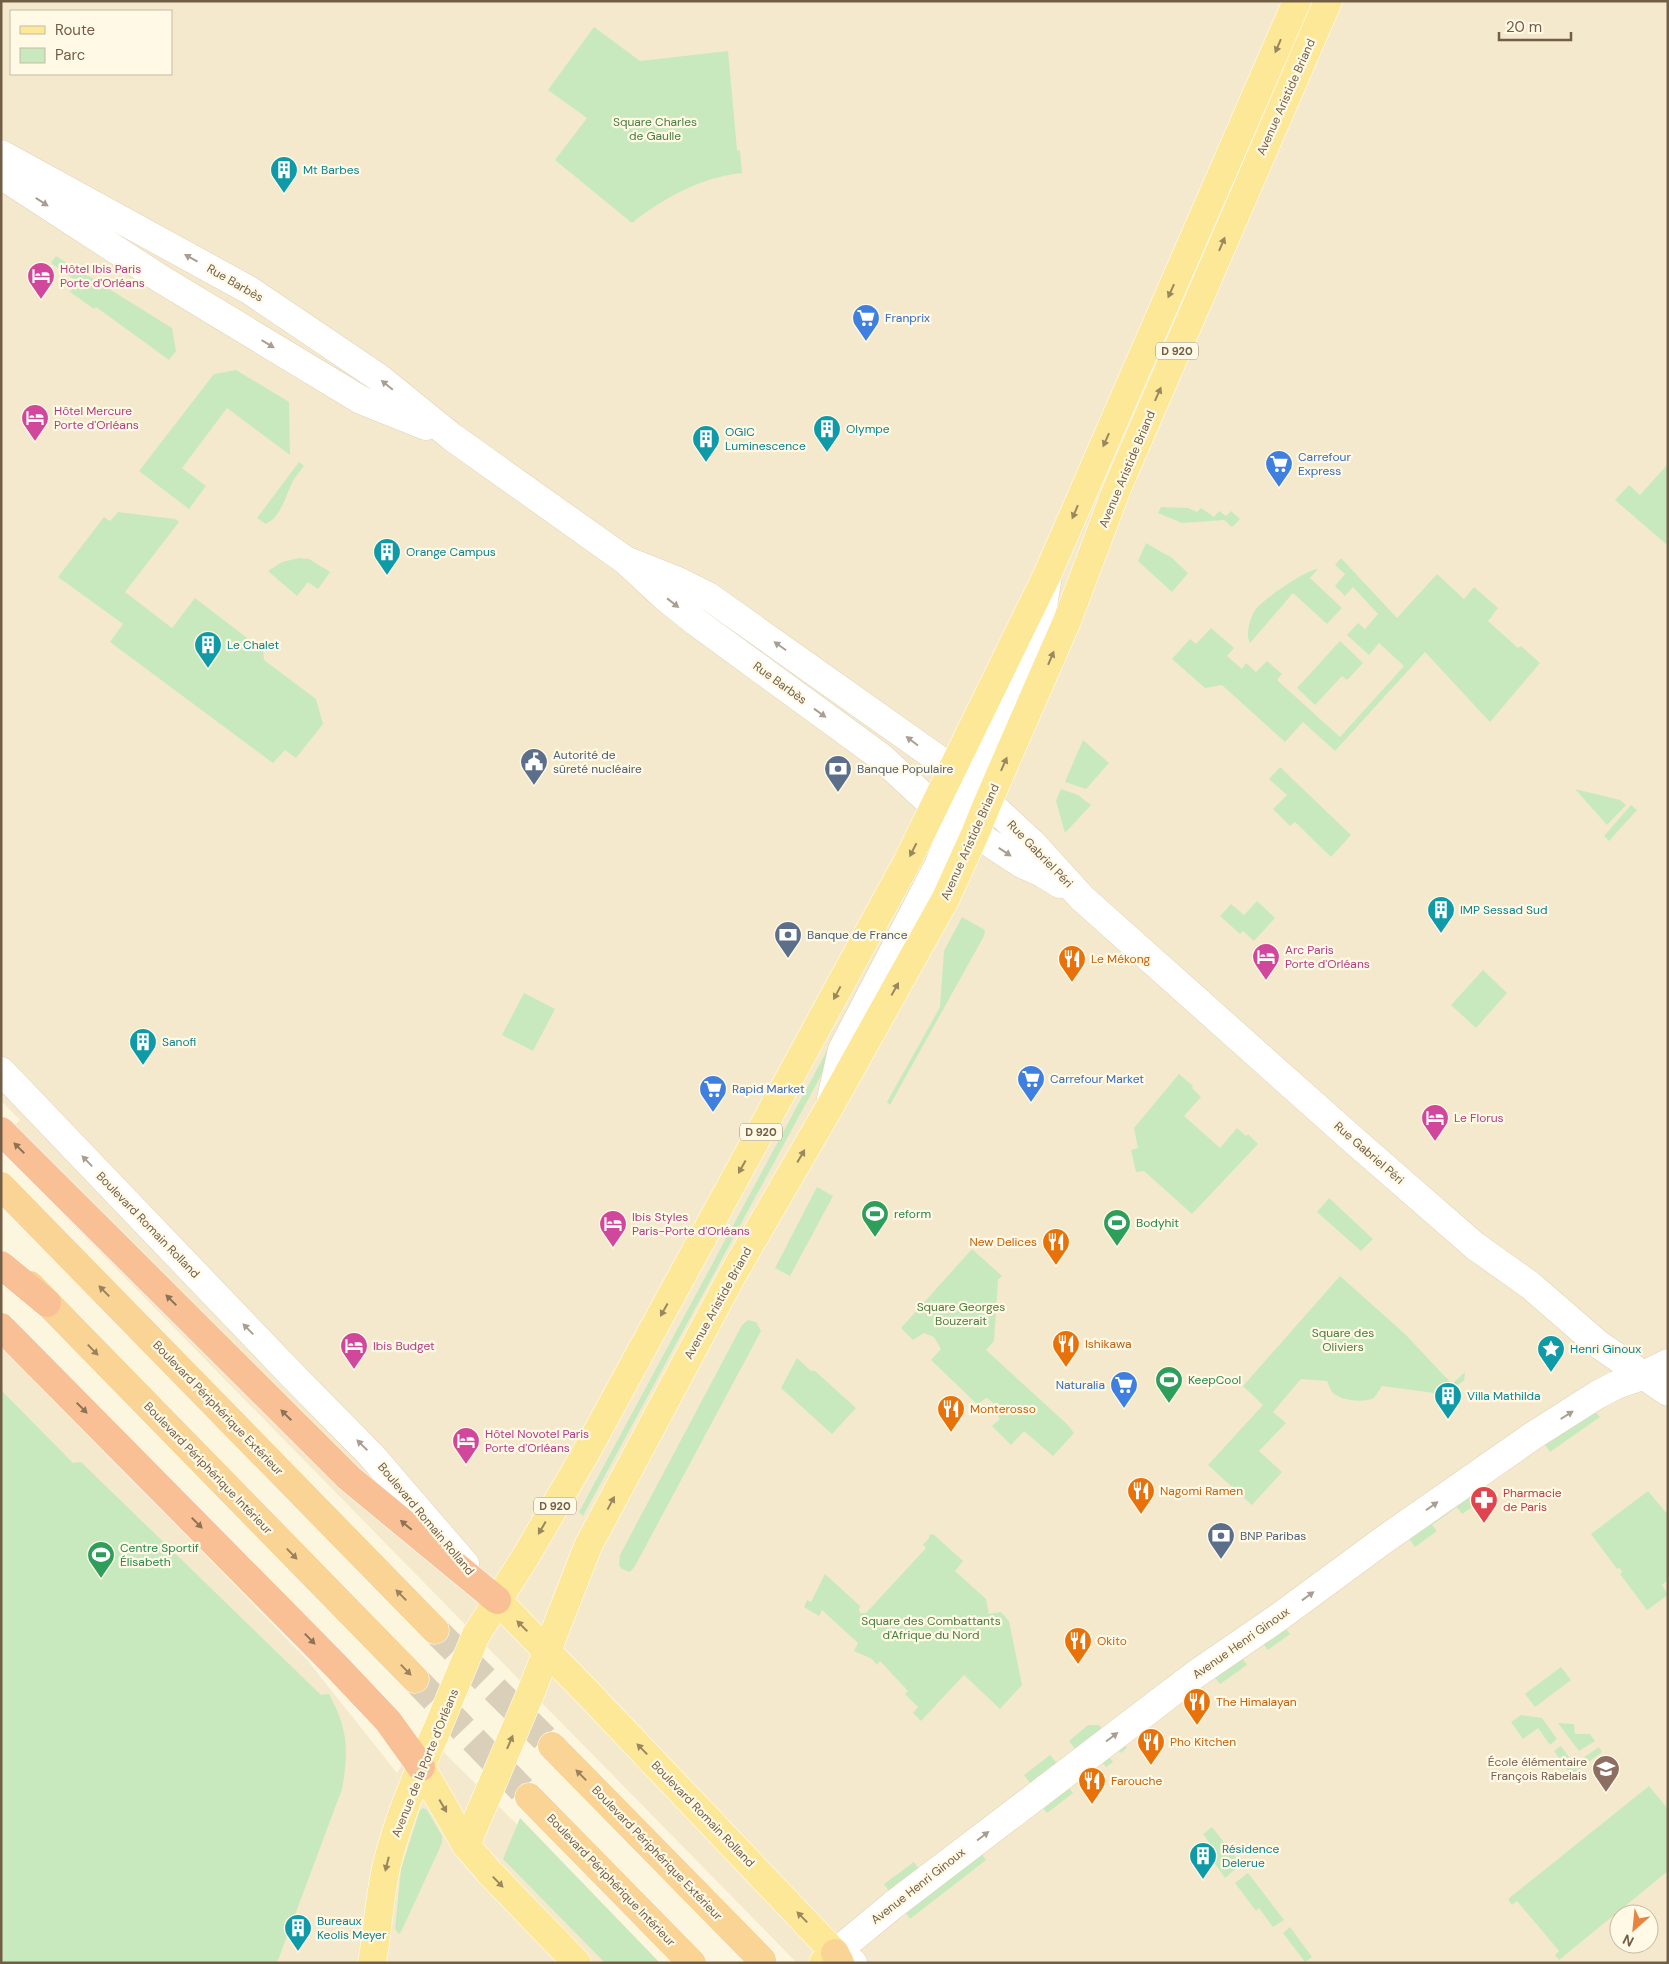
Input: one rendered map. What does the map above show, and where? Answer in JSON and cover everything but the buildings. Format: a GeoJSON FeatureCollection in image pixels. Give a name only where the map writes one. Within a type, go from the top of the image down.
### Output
{"type":"FeatureCollection","features":[{"type":"Feature","properties":{"kind":"highway"},"geometry":{"type":"LineString","coordinates":[[1,1131],[349,1478],[497,1600]]}},
{"type":"Feature","properties":{"kind":"highway","name":"Boulevard Périphérique Extérieur"},"geometry":{"type":"LineString","coordinates":[[1,1186],[435,1630]]}},
{"type":"Feature","properties":{"kind":"highway","name":"Boulevard Périphérique Intérieur"},"geometry":{"type":"LineString","coordinates":[[1,1256],[414,1679]]}},
{"type":"Feature","properties":{"kind":"highway"},"geometry":{"type":"LineString","coordinates":[[1,1265],[47,1303]]}},
{"type":"Feature","properties":{"kind":"highway"},"geometry":{"type":"LineString","coordinates":[[1,1327],[388,1720],[421,1767]]}},
{"type":"Feature","properties":{"kind":"highway","name":"Boulevard Périphérique Extérieur"},"geometry":{"type":"LineString","coordinates":[[552,1746],[762,1960]]}},
{"type":"Feature","properties":{"kind":"highway","name":"Boulevard Périphérique Intérieur"},"geometry":{"type":"LineString","coordinates":[[529,1797],[692,1963]]}},
{"type":"Feature","properties":{"kind":"main road","name":"Avenue Aristide Briand"},"geometry":{"type":"LineString","coordinates":[[547,1652],[588,1546],[733,1274],[829,1108],[946,898],[955,821],[1048,573],[1297,1]]}},
{"type":"Feature","properties":{"kind":"main road","name":"Avenue Aristide Briand"},"geometry":{"type":"LineString","coordinates":[[497,1600],[526,1556],[584,1456],[906,864],[955,821],[969,785],[1067,621],[1116,491],[1328,1]]}},
{"type":"Feature","properties":{"kind":"main road","name":"Rue Barbès"},"geometry":{"type":"LineString","coordinates":[[1,154],[249,290],[378,377],[452,437],[625,560],[666,598],[696,622],[881,757],[955,821]]}},
{"type":"Feature","properties":{"kind":"main road","name":"Rue Barbès"},"geometry":{"type":"LineString","coordinates":[[1,175],[160,279],[361,400],[452,437]]}},
{"type":"Feature","properties":{"kind":"main road","name":"Rue Barbès"},"geometry":{"type":"LineString","coordinates":[[625,560],[678,581],[708,596],[969,785]]}},
{"type":"Feature","properties":{"kind":"main road","name":"Rue Gabriel Péri"},"geometry":{"type":"LineString","coordinates":[[969,785],[1032,843],[1082,898],[1318,1109],[1475,1246],[1530,1285],[1598,1344],[1642,1376],[1668,1392]]}},
{"type":"Feature","properties":{"kind":"main road","name":"Rue Gabriel Péri"},"geometry":{"type":"LineString","coordinates":[[955,821],[1082,898]]}},
{"type":"Feature","properties":{"kind":"main road","name":"Boulevard Romain Rolland"},"geometry":{"type":"LineString","coordinates":[[1,1072],[294,1377],[372,1455],[497,1600],[838,1960]]}},
{"type":"Feature","properties":{"kind":"main road","name":"Avenue Henri Ginoux"},"geometry":{"type":"LineString","coordinates":[[838,1960],[901,1899],[1196,1674],[1280,1617],[1385,1539],[1534,1435],[1597,1395],[1668,1363]]}},
{"type":"Feature","properties":{"kind":"main road","name":"Avenue de la Porte d'Orléans"},"geometry":{"type":"LineString","coordinates":[[372,1963],[380,1895],[395,1833],[476,1635],[497,1600]]}},
{"type":"Feature","properties":{"kind":"main road"},"geometry":{"type":"LineString","coordinates":[[466,1846],[547,1652]]}},
{"type":"Feature","properties":{"kind":"main road"},"geometry":{"type":"LineString","coordinates":[[421,1767],[466,1846],[577,1963]]}},
{"type":"Feature","properties":{"kind":"shaded area"},"geometry":{"type":"Polygon","coordinates":[[[1,1],[1668,1],[1668,1963],[797,1963],[1,1151],[1,1138],[20,1120],[1,1101],[1,1]]]}},
{"type":"Feature","properties":{"kind":"shaded area","name":"Centre Sportif Élisabeth"},"geometry":{"type":"Polygon","coordinates":[[[1,1344],[308,1661],[397,1773],[423,1732],[658,1963],[1,1963],[1,1344]]]}},
{"type":"Feature","properties":{"kind":"green space","name":"Square Charles de Gaulle"},"geometry":{"type":"Polygon","coordinates":[[[594,27],[640,61],[728,51],[737,150],[740,151],[742,173],[712,179],[684,190],[657,205],[632,223],[555,160],[587,118],[548,90],[594,27]]]}},
{"type":"Feature","properties":{"kind":"green space"},"geometry":{"type":"Polygon","coordinates":[[[56,256],[172,328],[176,351],[169,360],[96,307],[94,309],[70,292],[78,282],[51,263],[56,256]]]}},
{"type":"Feature","properties":{"kind":"green space"},"geometry":{"type":"Polygon","coordinates":[[[236,370],[289,402],[290,455],[227,408],[182,468],[206,486],[189,509],[139,471],[214,374],[236,370]]]}},
{"type":"Feature","properties":{"kind":"green space"},"geometry":{"type":"Polygon","coordinates":[[[299,462],[304,466],[294,479],[280,510],[266,524],[257,518],[299,462]]]}},
{"type":"Feature","properties":{"kind":"green space"},"geometry":{"type":"Polygon","coordinates":[[[1668,464],[1668,543],[1666,544],[1615,500],[1629,485],[1640,495],[1668,464]]]}},
{"type":"Feature","properties":{"kind":"green space"},"geometry":{"type":"Polygon","coordinates":[[[1161,507],[1188,508],[1197,512],[1201,508],[1214,517],[1219,511],[1226,516],[1231,511],[1240,519],[1232,527],[1224,520],[1182,523],[1158,513],[1161,507]]]}},
{"type":"Feature","properties":{"kind":"green space"},"geometry":{"type":"Polygon","coordinates":[[[118,512],[175,519],[179,522],[125,592],[172,628],[195,598],[263,650],[264,660],[316,699],[323,724],[296,758],[285,750],[273,763],[110,642],[123,624],[58,577],[104,517],[110,521],[118,512]]]}},
{"type":"Feature","properties":{"kind":"green space"},"geometry":{"type":"Polygon","coordinates":[[[1146,543],[1172,558],[1188,573],[1172,592],[1138,561],[1146,543]]]}},
{"type":"Feature","properties":{"kind":"green space"},"geometry":{"type":"Polygon","coordinates":[[[299,558],[309,559],[330,572],[318,589],[308,582],[297,596],[268,571],[282,562],[299,558]]]}},
{"type":"Feature","properties":{"kind":"green space"},"geometry":{"type":"Polygon","coordinates":[[[1341,558],[1397,618],[1437,574],[1464,599],[1474,587],[1498,608],[1488,621],[1518,648],[1521,646],[1540,663],[1490,722],[1425,652],[1335,751],[1303,722],[1285,742],[1222,685],[1205,688],[1172,659],[1190,639],[1196,644],[1211,628],[1234,648],[1227,656],[1242,669],[1246,663],[1256,672],[1267,661],[1282,674],[1277,680],[1340,737],[1404,666],[1379,643],[1369,655],[1347,635],[1358,623],[1365,629],[1378,614],[1353,587],[1345,596],[1335,586],[1345,574],[1335,565],[1341,558]]]}},
{"type":"Feature","properties":{"kind":"green space"},"geometry":{"type":"Polygon","coordinates":[[[1318,569],[1310,578],[1342,608],[1327,624],[1293,593],[1250,643],[1248,635],[1249,626],[1256,609],[1285,586],[1304,574],[1318,569]]]}},
{"type":"Feature","properties":{"kind":"green space"},"geometry":{"type":"Polygon","coordinates":[[[1340,641],[1363,663],[1347,680],[1342,676],[1315,705],[1297,688],[1340,641]]]}},
{"type":"Feature","properties":{"kind":"green space"},"geometry":{"type":"Polygon","coordinates":[[[1083,740],[1109,763],[1086,789],[1065,782],[1083,740]]]}},
{"type":"Feature","properties":{"kind":"green space"},"geometry":{"type":"Polygon","coordinates":[[[1280,767],[1351,835],[1331,857],[1295,822],[1290,826],[1273,809],[1287,795],[1269,779],[1280,767]]]}},
{"type":"Feature","properties":{"kind":"green space"},"geometry":{"type":"Polygon","coordinates":[[[1061,789],[1078,795],[1091,805],[1065,833],[1056,801],[1061,789]]]}},
{"type":"Feature","properties":{"kind":"green space"},"geometry":{"type":"Polygon","coordinates":[[[1575,789],[1620,800],[1626,805],[1607,825],[1575,789]]]}},
{"type":"Feature","properties":{"kind":"green space"},"geometry":{"type":"Polygon","coordinates":[[[1631,805],[1637,810],[1609,841],[1604,836],[1631,805]]]}},
{"type":"Feature","properties":{"kind":"green space"},"geometry":{"type":"Polygon","coordinates":[[[1257,901],[1275,918],[1254,941],[1243,931],[1240,934],[1220,916],[1231,904],[1244,915],[1257,901]]]}},
{"type":"Feature","properties":{"kind":"green space"},"geometry":{"type":"Polygon","coordinates":[[[962,917],[985,930],[984,936],[890,1105],[887,1102],[940,1007],[944,951],[962,917]]]}},
{"type":"Feature","properties":{"kind":"green space"},"geometry":{"type":"Polygon","coordinates":[[[1483,970],[1507,993],[1476,1028],[1451,1005],[1483,970]]]}},
{"type":"Feature","properties":{"kind":"green space"},"geometry":{"type":"Polygon","coordinates":[[[524,993],[555,1009],[533,1051],[502,1035],[524,993]]]}},
{"type":"Feature","properties":{"kind":"green space"},"geometry":{"type":"Polygon","coordinates":[[[857,1009],[583,1516],[579,1512],[844,1019],[857,1009]]]}},
{"type":"Feature","properties":{"kind":"green space"},"geometry":{"type":"Polygon","coordinates":[[[1179,1074],[1193,1086],[1192,1088],[1201,1097],[1184,1116],[1220,1148],[1237,1128],[1246,1136],[1248,1134],[1258,1144],[1192,1214],[1144,1171],[1136,1172],[1131,1150],[1138,1148],[1134,1128],[1179,1074]]]}},
{"type":"Feature","properties":{"kind":"green space"},"geometry":{"type":"Polygon","coordinates":[[[817,1187],[833,1196],[790,1276],[775,1268],[817,1187]]]}},
{"type":"Feature","properties":{"kind":"green space"},"geometry":{"type":"Polygon","coordinates":[[[1329,1198],[1373,1239],[1361,1251],[1317,1212],[1329,1198]]]}},
{"type":"Feature","properties":{"kind":"green space","name":"Square Georges Bouzerait"},"geometry":{"type":"Polygon","coordinates":[[[972,1249],[1002,1276],[998,1280],[994,1341],[986,1350],[1068,1425],[1074,1433],[1053,1456],[1024,1431],[1011,1445],[992,1426],[1000,1419],[998,1416],[1002,1411],[987,1398],[978,1405],[931,1360],[941,1349],[934,1337],[924,1333],[913,1340],[901,1328],[972,1249]]]}},
{"type":"Feature","properties":{"kind":"green space","name":"Square des Oliviers"},"geometry":{"type":"Polygon","coordinates":[[[1340,1276],[1405,1334],[1452,1384],[1465,1372],[1464,1381],[1442,1394],[1382,1386],[1374,1398],[1359,1401],[1337,1396],[1332,1392],[1327,1381],[1301,1379],[1273,1412],[1286,1423],[1259,1451],[1282,1472],[1252,1505],[1208,1465],[1263,1405],[1243,1386],[1340,1276]]]}},
{"type":"Feature","properties":{"kind":"green space"},"geometry":{"type":"Polygon","coordinates":[[[748,1320],[756,1322],[761,1331],[635,1566],[630,1572],[622,1569],[619,1565],[620,1555],[742,1325],[748,1320]]]}},
{"type":"Feature","properties":{"kind":"green space"},"geometry":{"type":"Polygon","coordinates":[[[797,1358],[811,1371],[815,1371],[856,1408],[832,1434],[781,1388],[797,1358]]]}},
{"type":"Feature","properties":{"kind":"green space","name":"Centre Sportif Élisabeth"},"geometry":{"type":"Polygon","coordinates":[[[1,1390],[73,1463],[81,1462],[321,1695],[329,1694],[340,1718],[345,1740],[346,1763],[342,1789],[277,1963],[1,1963],[1,1390]]]}},
{"type":"Feature","properties":{"kind":"green space"},"geometry":{"type":"Polygon","coordinates":[[[1594,1410],[1600,1417],[1550,1452],[1544,1443],[1594,1410]]]}},
{"type":"Feature","properties":{"kind":"green space"},"geometry":{"type":"Polygon","coordinates":[[[1479,1487],[1487,1497],[1462,1514],[1457,1507],[1432,1525],[1437,1531],[1415,1547],[1408,1537],[1479,1487]]]}},
{"type":"Feature","properties":{"kind":"green space"},"geometry":{"type":"Polygon","coordinates":[[[1648,1491],[1668,1515],[1668,1580],[1662,1585],[1668,1595],[1647,1610],[1620,1574],[1622,1572],[1620,1568],[1617,1569],[1591,1534],[1648,1491]]]}},
{"type":"Feature","properties":{"kind":"green space","name":"Square des Combattants d'Afrique du Nord"},"geometry":{"type":"Polygon","coordinates":[[[933,1534],[963,1561],[955,1571],[986,1599],[989,1614],[1001,1612],[1009,1621],[1022,1685],[1000,1709],[964,1675],[921,1721],[913,1713],[918,1707],[905,1694],[908,1691],[880,1661],[877,1665],[872,1659],[854,1651],[858,1643],[822,1610],[819,1616],[804,1607],[807,1600],[811,1602],[825,1574],[860,1606],[860,1613],[866,1613],[926,1548],[923,1545],[929,1538],[929,1535],[933,1534]]]}},
{"type":"Feature","properties":{"kind":"green space"},"geometry":{"type":"Polygon","coordinates":[[[1283,1625],[1290,1634],[1268,1650],[1262,1643],[1242,1658],[1247,1665],[1220,1684],[1212,1674],[1283,1625]]]}},
{"type":"Feature","properties":{"kind":"green space"},"geometry":{"type":"Polygon","coordinates":[[[1561,1667],[1571,1680],[1535,1707],[1525,1694],[1561,1667]]]}},
{"type":"Feature","properties":{"kind":"green space"},"geometry":{"type":"Polygon","coordinates":[[[1521,1715],[1542,1718],[1557,1739],[1550,1745],[1538,1728],[1523,1739],[1511,1722],[1521,1715]]]}},
{"type":"Feature","properties":{"kind":"green space"},"geometry":{"type":"Polygon","coordinates":[[[1558,1723],[1574,1724],[1575,1734],[1590,1734],[1595,1741],[1579,1751],[1558,1723]]]}},
{"type":"Feature","properties":{"kind":"green space"},"geometry":{"type":"Polygon","coordinates":[[[1088,1725],[1099,1725],[1104,1731],[1078,1753],[1069,1741],[1088,1725]]]}},
{"type":"Feature","properties":{"kind":"green space"},"geometry":{"type":"Polygon","coordinates":[[[1121,1740],[1127,1748],[1121,1753],[1116,1747],[1107,1754],[1113,1762],[1106,1767],[1100,1760],[1067,1785],[1073,1793],[1047,1813],[1039,1803],[1121,1740]]]}},
{"type":"Feature","properties":{"kind":"green space"},"geometry":{"type":"Polygon","coordinates":[[[1561,1746],[1574,1764],[1599,1747],[1602,1752],[1571,1775],[1554,1751],[1561,1746]]]}},
{"type":"Feature","properties":{"kind":"green space"},"geometry":{"type":"Polygon","coordinates":[[[1050,1755],[1060,1767],[1033,1787],[1024,1775],[1050,1755]]]}},
{"type":"Feature","properties":{"kind":"green space"},"geometry":{"type":"Polygon","coordinates":[[[1649,1786],[1668,1809],[1668,1871],[1628,1904],[1609,1904],[1609,1919],[1559,1960],[1555,1955],[1559,1951],[1517,1901],[1512,1905],[1508,1899],[1649,1786]]]}},
{"type":"Feature","properties":{"kind":"green space"},"geometry":{"type":"Polygon","coordinates":[[[423,1808],[427,1810],[442,1836],[442,1843],[399,1934],[395,1929],[401,1869],[420,1810],[423,1808]]]}},
{"type":"Feature","properties":{"kind":"green space"},"geometry":{"type":"Polygon","coordinates":[[[520,1818],[660,1963],[605,1963],[503,1859],[520,1818]]]}},
{"type":"Feature","properties":{"kind":"green space"},"geometry":{"type":"Polygon","coordinates":[[[1212,1827],[1241,1864],[1225,1878],[1211,1858],[1217,1853],[1203,1834],[1212,1827]]]}},
{"type":"Feature","properties":{"kind":"green space"},"geometry":{"type":"Polygon","coordinates":[[[978,1849],[986,1860],[910,1919],[902,1908],[978,1849]]]}},
{"type":"Feature","properties":{"kind":"green space"},"geometry":{"type":"Polygon","coordinates":[[[914,1862],[922,1873],[892,1895],[884,1884],[914,1862]]]}},
{"type":"Feature","properties":{"kind":"green space"},"geometry":{"type":"Polygon","coordinates":[[[1248,1873],[1284,1920],[1273,1927],[1259,1908],[1256,1911],[1235,1883],[1248,1873]]]}},
{"type":"Feature","properties":{"kind":"green space"},"geometry":{"type":"Polygon","coordinates":[[[1290,1927],[1312,1957],[1305,1962],[1283,1933],[1290,1927]]]}},
{"type":"Feature","properties":{"kind":"tunnel"},"geometry":{"type":"LineString","coordinates":[[435,1630],[552,1746]]}},
{"type":"Feature","properties":{"kind":"tunnel"},"geometry":{"type":"LineString","coordinates":[[415,1679],[529,1797]]}},
{"type":"Feature","properties":{"kind":"place","name":"Mt Barbes"},"geometry":{"type":"Point","coordinates":[284,194]}},
{"type":"Feature","properties":{"kind":"place","name":"Hôtel Ibis Paris Porte d'Orléans"},"geometry":{"type":"Point","coordinates":[41,300]}},
{"type":"Feature","properties":{"kind":"place","name":"Franprix"},"geometry":{"type":"Point","coordinates":[866,342]}},
{"type":"Feature","properties":{"kind":"place","name":"Hôtel Mercure Porte d'Orléans"},"geometry":{"type":"Point","coordinates":[35,442]}},
{"type":"Feature","properties":{"kind":"place","name":"Olympe"},"geometry":{"type":"Point","coordinates":[827,453]}},
{"type":"Feature","properties":{"kind":"place","name":"OGIC Luminescence"},"geometry":{"type":"Point","coordinates":[706,463]}},
{"type":"Feature","properties":{"kind":"place","name":"Carrefour Express"},"geometry":{"type":"Point","coordinates":[1279,488]}},
{"type":"Feature","properties":{"kind":"place","name":"Orange Campus"},"geometry":{"type":"Point","coordinates":[387,576]}},
{"type":"Feature","properties":{"kind":"place","name":"Le Chalet"},"geometry":{"type":"Point","coordinates":[208,669]}},
{"type":"Feature","properties":{"kind":"place","name":"Autorité de sûreté nucléaire"},"geometry":{"type":"Point","coordinates":[534,786]}},
{"type":"Feature","properties":{"kind":"place","name":"Banque Populaire"},"geometry":{"type":"Point","coordinates":[838,793]}},
{"type":"Feature","properties":{"kind":"place","name":"IMP Sessad Sud"},"geometry":{"type":"Point","coordinates":[1441,934]}},
{"type":"Feature","properties":{"kind":"place","name":"Banque de France"},"geometry":{"type":"Point","coordinates":[788,959]}},
{"type":"Feature","properties":{"kind":"place","name":"Arc Paris Porte d'Orléans"},"geometry":{"type":"Point","coordinates":[1266,981]}},
{"type":"Feature","properties":{"kind":"place","name":"Le Mékong"},"geometry":{"type":"Point","coordinates":[1072,983]}},
{"type":"Feature","properties":{"kind":"place","name":"Sanofi"},"geometry":{"type":"Point","coordinates":[143,1066]}},
{"type":"Feature","properties":{"kind":"place","name":"Carrefour Market"},"geometry":{"type":"Point","coordinates":[1031,1103]}},
{"type":"Feature","properties":{"kind":"place","name":"Rapid Market"},"geometry":{"type":"Point","coordinates":[713,1113]}},
{"type":"Feature","properties":{"kind":"place","name":"Le Florus"},"geometry":{"type":"Point","coordinates":[1435,1142]}},
{"type":"Feature","properties":{"kind":"place","name":"reform"},"geometry":{"type":"Point","coordinates":[875,1238]}},
{"type":"Feature","properties":{"kind":"place","name":"Bodyhit"},"geometry":{"type":"Point","coordinates":[1117,1247]}},
{"type":"Feature","properties":{"kind":"place","name":"Ibis Styles Paris-Porte d'Orléans"},"geometry":{"type":"Point","coordinates":[613,1248]}},
{"type":"Feature","properties":{"kind":"place","name":"New Delices"},"geometry":{"type":"Point","coordinates":[1056,1266]}},
{"type":"Feature","properties":{"kind":"place","name":"Ishikawa"},"geometry":{"type":"Point","coordinates":[1066,1368]}},
{"type":"Feature","properties":{"kind":"place","name":"Ibis Budget"},"geometry":{"type":"Point","coordinates":[354,1370]}},
{"type":"Feature","properties":{"kind":"place","name":"Henri Ginoux"},"geometry":{"type":"Point","coordinates":[1551,1373]}},
{"type":"Feature","properties":{"kind":"place","name":"KeepCool"},"geometry":{"type":"Point","coordinates":[1169,1404]}},
{"type":"Feature","properties":{"kind":"place","name":"Naturalia"},"geometry":{"type":"Point","coordinates":[1124,1409]}},
{"type":"Feature","properties":{"kind":"place","name":"Villa Mathilda"},"geometry":{"type":"Point","coordinates":[1448,1420]}},
{"type":"Feature","properties":{"kind":"place","name":"Monterosso"},"geometry":{"type":"Point","coordinates":[951,1433]}},
{"type":"Feature","properties":{"kind":"place","name":"Hôtel Novotel Paris Porte d'Orléans"},"geometry":{"type":"Point","coordinates":[466,1465]}},
{"type":"Feature","properties":{"kind":"place","name":"Nagomi Ramen"},"geometry":{"type":"Point","coordinates":[1141,1515]}},
{"type":"Feature","properties":{"kind":"place","name":"Pharmacie de Paris"},"geometry":{"type":"Point","coordinates":[1484,1524]}},
{"type":"Feature","properties":{"kind":"place","name":"BNP Paribas"},"geometry":{"type":"Point","coordinates":[1221,1560]}},
{"type":"Feature","properties":{"kind":"place","name":"Centre Sportif Élisabeth"},"geometry":{"type":"Point","coordinates":[101,1579]}},
{"type":"Feature","properties":{"kind":"place","name":"Okito"},"geometry":{"type":"Point","coordinates":[1078,1665]}},
{"type":"Feature","properties":{"kind":"place","name":"The Himalayan"},"geometry":{"type":"Point","coordinates":[1197,1726]}},
{"type":"Feature","properties":{"kind":"place","name":"Pho Kitchen"},"geometry":{"type":"Point","coordinates":[1151,1766]}},
{"type":"Feature","properties":{"kind":"place","name":"École élémentaire François Rabelais"},"geometry":{"type":"Point","coordinates":[1606,1793]}},
{"type":"Feature","properties":{"kind":"place","name":"Farouche"},"geometry":{"type":"Point","coordinates":[1092,1805]}},
{"type":"Feature","properties":{"kind":"place","name":"Résidence Delerue"},"geometry":{"type":"Point","coordinates":[1203,1880]}},
{"type":"Feature","properties":{"kind":"place","name":"Bureaux Keolis Meyer"},"geometry":{"type":"Point","coordinates":[298,1952]}}]}
